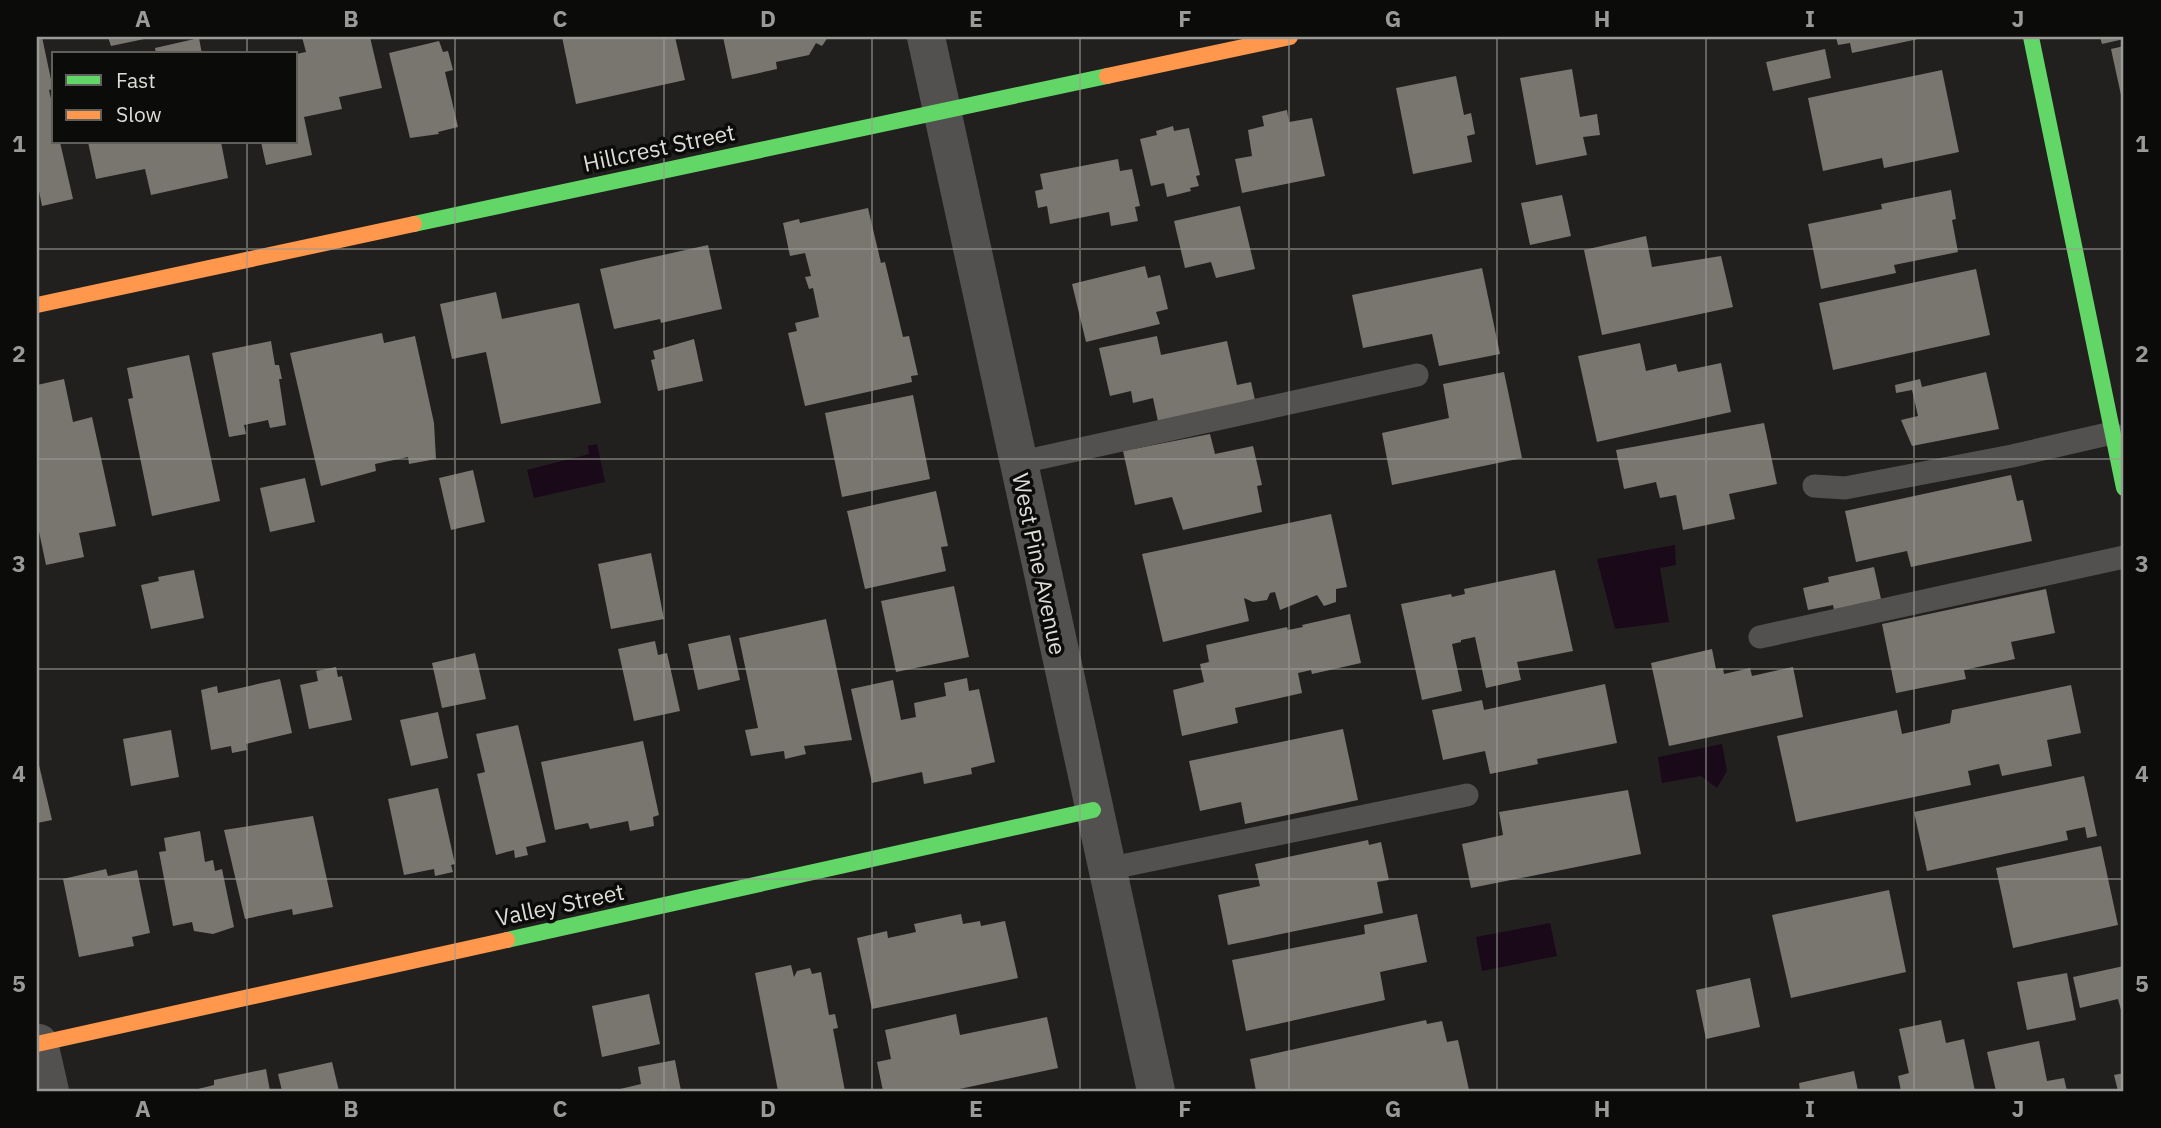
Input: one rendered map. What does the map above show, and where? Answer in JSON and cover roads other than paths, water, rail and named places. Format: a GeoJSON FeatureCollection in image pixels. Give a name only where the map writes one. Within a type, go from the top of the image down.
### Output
{"type":"FeatureCollection","features":[{"type":"Feature","properties":{"kind":"street","name":"West Pine Avenue"},"geometry":{"type":"LineString","coordinates":[[926,37],[1156,1091]]}},
{"type":"Feature","properties":{"kind":"street","name":"Hillcrest Street"},"geometry":{"type":"LineString","coordinates":[[37,305],[1290,37]]}},
{"type":"Feature","properties":{"kind":"street"},"geometry":{"type":"LineString","coordinates":[[2031,37],[2124,488]]}},
{"type":"Feature","properties":{"kind":"street","name":"Valley Street"},"geometry":{"type":"LineString","coordinates":[[38,1044],[1093,810]]}},
{"type":"Feature","properties":{"kind":"street"},"geometry":{"type":"LineString","coordinates":[[38,1044],[50,1091]]}},
{"type":"Feature","properties":{"kind":"lane"},"geometry":{"type":"LineString","coordinates":[[1017,463],[1417,375]]}},
{"type":"Feature","properties":{"kind":"lane"},"geometry":{"type":"LineString","coordinates":[[1814,486],[1845,488],[2012,456],[2112,433]]}},
{"type":"Feature","properties":{"kind":"lane"},"geometry":{"type":"LineString","coordinates":[[1760,637],[2124,557]]}},
{"type":"Feature","properties":{"kind":"lane"},"geometry":{"type":"LineString","coordinates":[[1107,869],[1467,795]]}}]}
